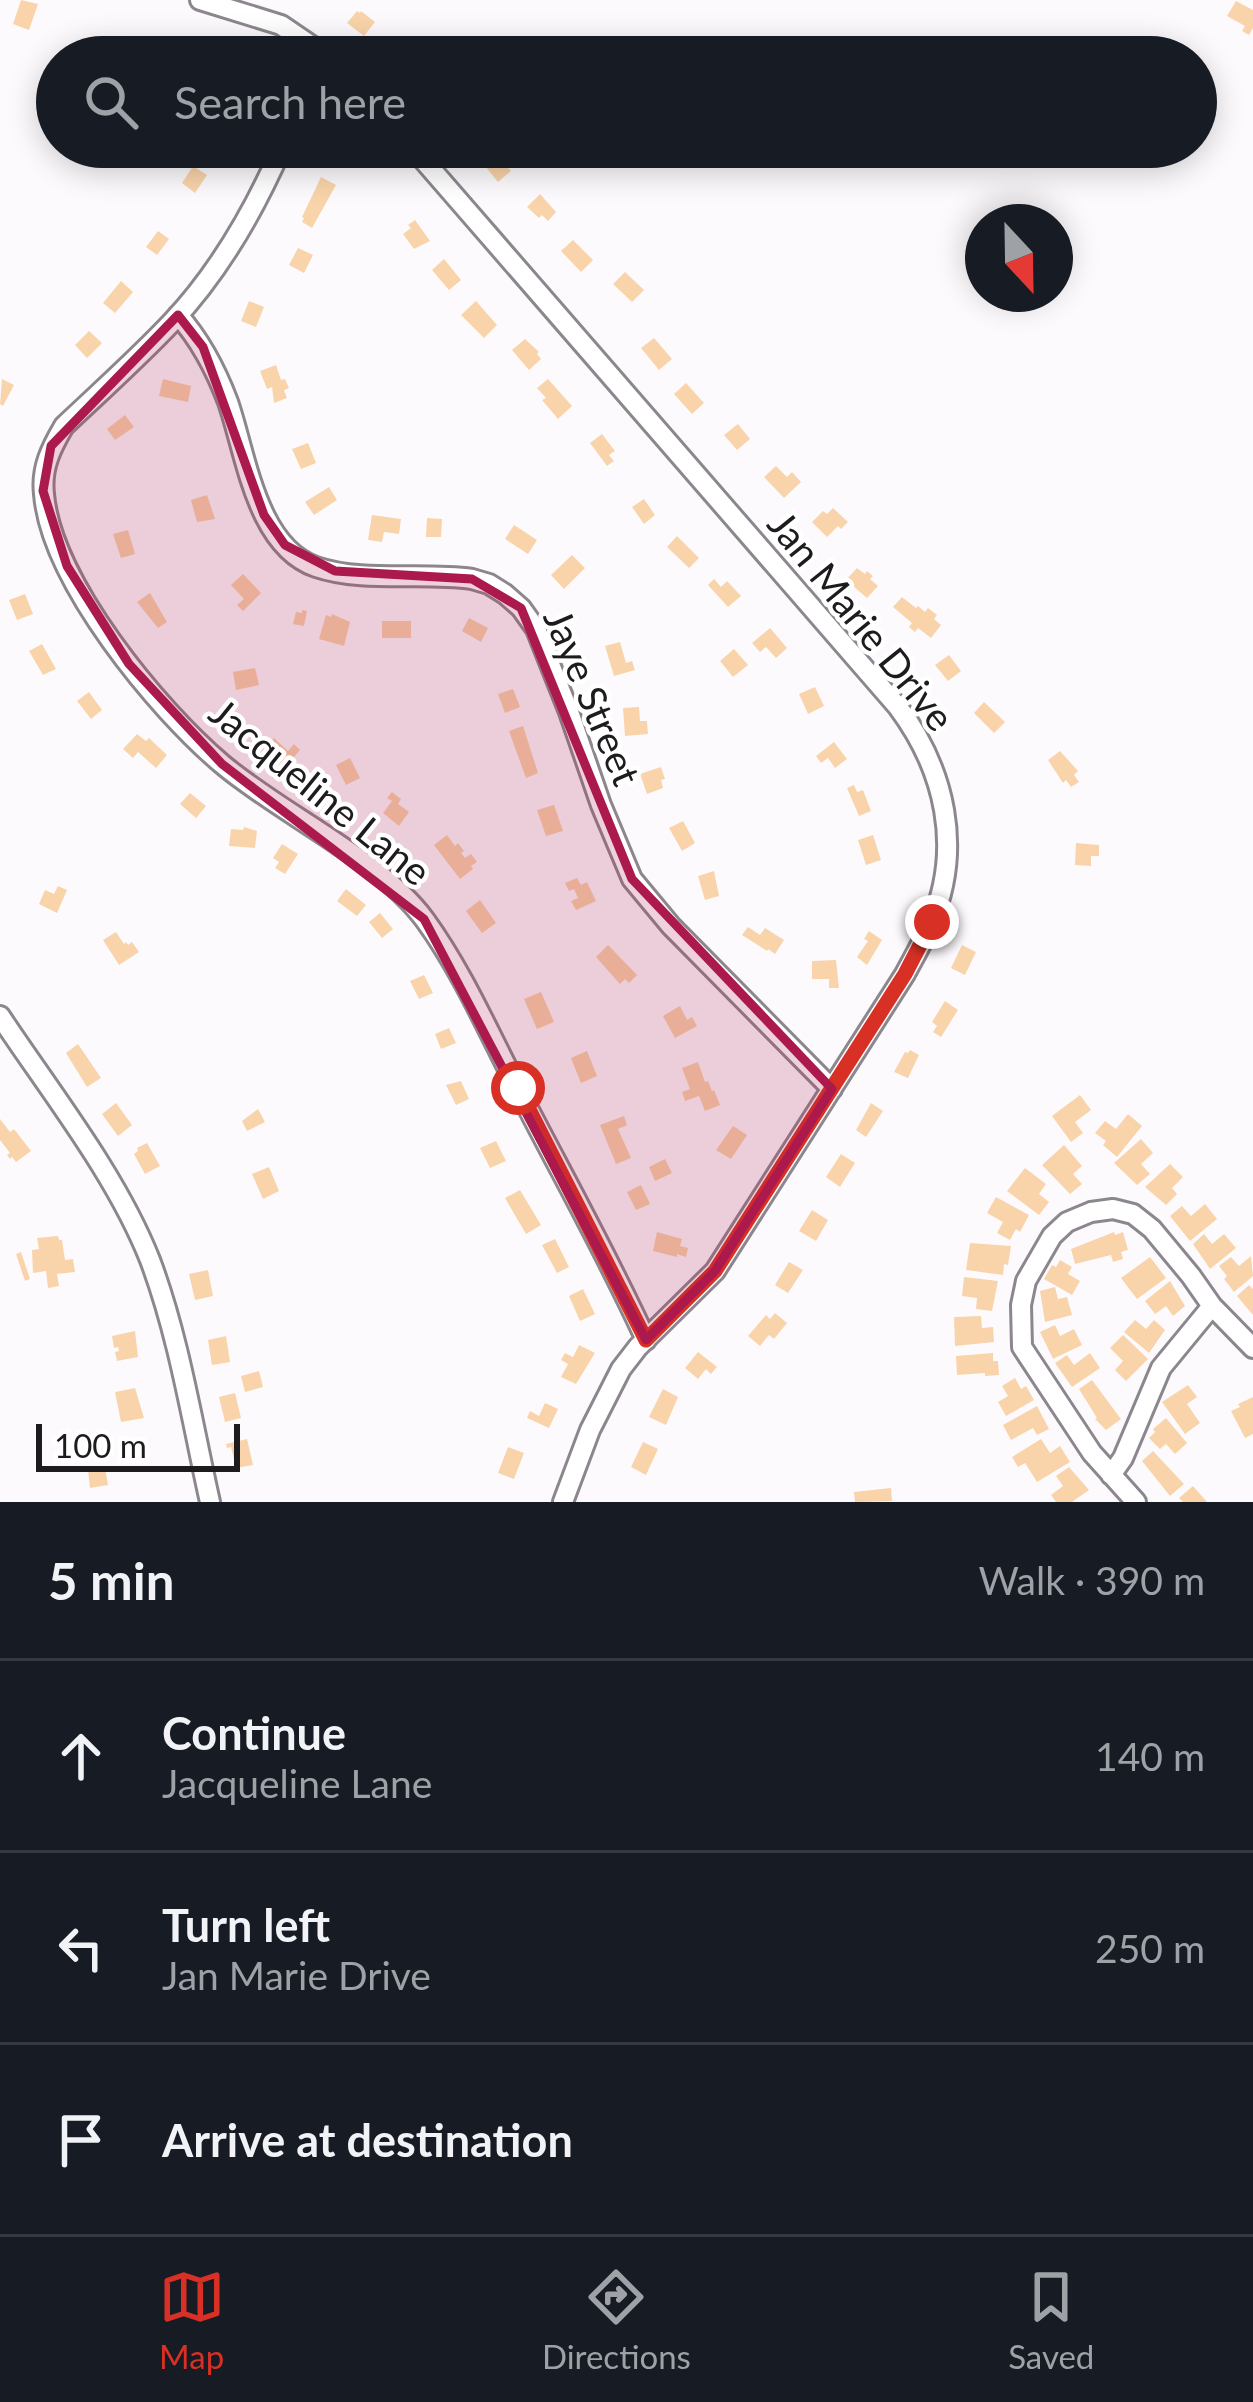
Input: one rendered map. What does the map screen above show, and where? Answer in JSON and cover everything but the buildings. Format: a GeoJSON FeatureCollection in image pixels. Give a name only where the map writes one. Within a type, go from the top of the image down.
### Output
{"type":"FeatureCollection","features":[{"type":"Feature","properties":{"kind":"street"},"geometry":{"type":"LineString","coordinates":[[200,0],[280,26],[295,36]]}},
{"type":"Feature","properties":{"kind":"street","name":"Jacqueline Lane"},"geometry":{"type":"LineString","coordinates":[[272,168],[247,218],[178,315],[64,426],[51,446],[43,491],[54,537],[84,598],[154,695],[222,764],[379,876],[424,919],[476,1005],[646,1340]]}},
{"type":"Feature","properties":{"kind":"street","name":"Jan Marie Drive"},"geometry":{"type":"LineString","coordinates":[[430,168],[908,720],[925,747],[939,785],[947,826],[949,852],[938,901],[905,974],[715,1271],[621,1369],[590,1430],[562,1502]]}},
{"type":"Feature","properties":{"kind":"street","name":"Jaye Street"},"geometry":{"type":"LineString","coordinates":[[178,315],[203,347],[227,401],[264,515],[285,545],[313,566],[335,571],[472,579],[489,584],[521,608],[549,657],[632,879],[671,926],[832,1089]]}},
{"type":"Feature","properties":{"kind":"street"},"geometry":{"type":"LineString","coordinates":[[0,1016],[107,1177],[150,1260],[209,1502]]}},
{"type":"Feature","properties":{"kind":"street"},"geometry":{"type":"LineString","coordinates":[[1136,1502],[1092,1453],[1022,1347],[1026,1281],[1052,1236],[1067,1222],[1091,1212],[1113,1209],[1133,1214],[1152,1229],[1212,1306],[1253,1348]]}},
{"type":"Feature","properties":{"kind":"street"},"geometry":{"type":"LineString","coordinates":[[1111,1475],[1123,1458],[1161,1368],[1212,1306]]}},
{"type":"Feature","properties":{"kind":"highlighted area"},"geometry":{"type":"Polygon","coordinates":[[[178,315],[203,347],[264,515],[285,545],[335,571],[472,579],[521,608],[632,879],[832,1089],[715,1271],[646,1340],[424,919],[222,764],[129,664],[67,566],[43,491],[51,446],[178,315]]]}},
{"type":"Feature","properties":{"kind":"route"},"geometry":{"type":"LineString","coordinates":[[518,1088],[646,1340],[715,1271],[905,974],[932,922]]}}]}
